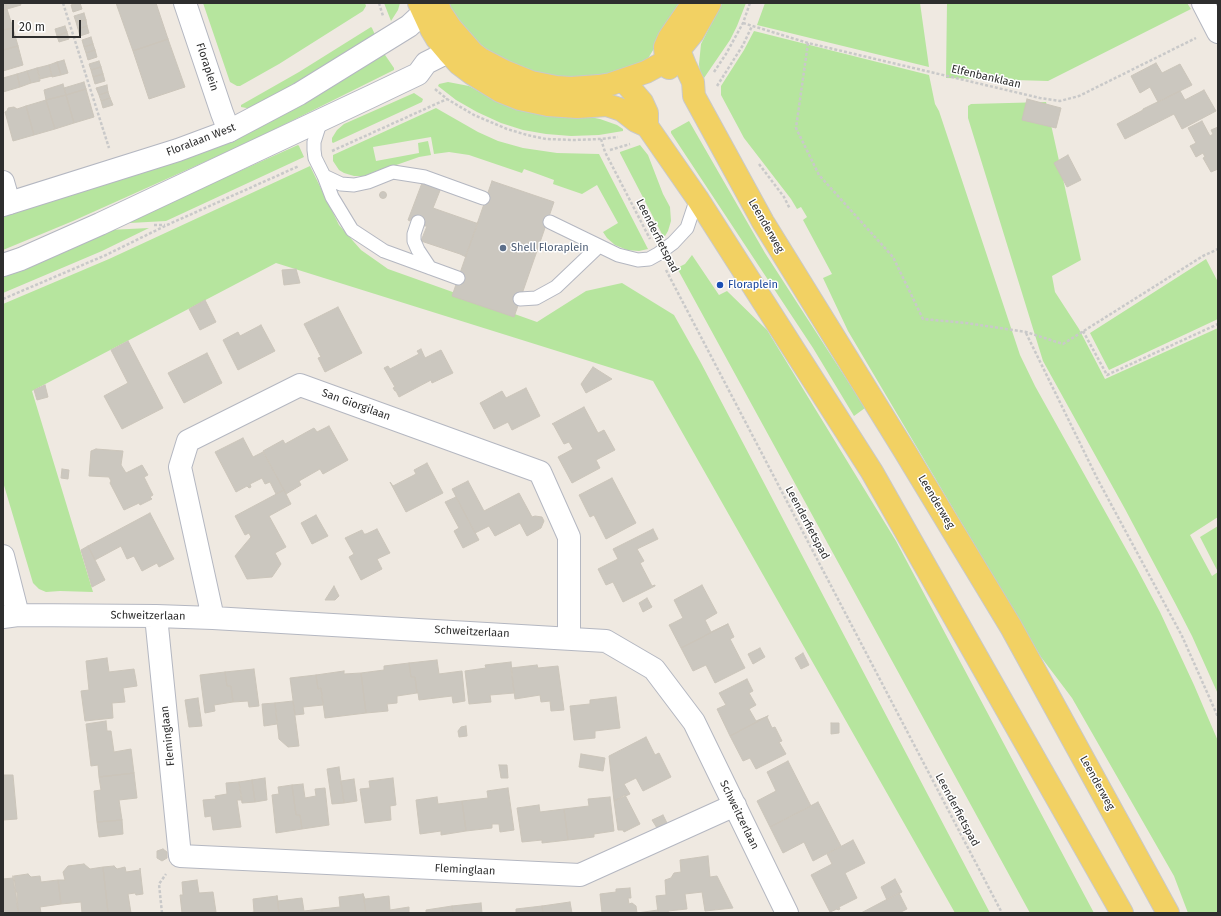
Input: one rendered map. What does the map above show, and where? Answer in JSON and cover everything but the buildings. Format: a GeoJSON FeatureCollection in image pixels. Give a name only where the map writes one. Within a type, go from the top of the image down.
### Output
{"type":"FeatureCollection","features":[{"type":"Feature","properties":{"kind":"main road"},"geometry":{"type":"LineString","coordinates":[[672,55],[665,47],[669,38],[693,3]]}},
{"type":"Feature","properties":{"kind":"main road"},"geometry":{"type":"LineString","coordinates":[[457,54],[477,56],[492,66],[518,78],[531,82],[556,87],[585,88],[599,86],[646,72],[672,55],[693,34],[710,3]]}},
{"type":"Feature","properties":{"kind":"main road"},"geometry":{"type":"LineString","coordinates":[[426,6],[437,39],[457,54],[481,79],[500,91],[520,99],[548,106],[577,107],[607,105],[622,110],[636,121],[647,126],[697,198],[872,472],[1122,913]]}},
{"type":"Feature","properties":{"kind":"main road","name":"Leenderweg"},"geometry":{"type":"LineString","coordinates":[[672,55],[685,65],[693,82],[704,93],[763,222],[1011,627],[1168,913]]}},
{"type":"Feature","properties":{"kind":"main road"},"geometry":{"type":"LineString","coordinates":[[623,80],[642,102],[647,113],[647,126]]}},
{"type":"Feature","properties":{"kind":"street","name":"Floraplein"},"geometry":{"type":"LineString","coordinates":[[185,3],[229,131]]}},
{"type":"Feature","properties":{"kind":"street"},"geometry":{"type":"LineString","coordinates":[[1203,3],[1209,34]]}},
{"type":"Feature","properties":{"kind":"street","name":"Floralaan West"},"geometry":{"type":"LineString","coordinates":[[6,204],[178,150],[229,131],[299,94],[409,26],[426,6]]}},
{"type":"Feature","properties":{"kind":"street"},"geometry":{"type":"LineString","coordinates":[[3,265],[21,259],[100,224],[321,120],[424,79],[426,64],[457,54]]}},
{"type":"Feature","properties":{"kind":"street"},"geometry":{"type":"LineString","coordinates":[[3,182],[6,204]]}},
{"type":"Feature","properties":{"kind":"street","name":"San Giorgilaan"},"geometry":{"type":"LineString","coordinates":[[213,618],[180,467],[188,442],[300,385],[540,472],[569,537],[569,638]]}},
{"type":"Feature","properties":{"kind":"street"},"geometry":{"type":"LineString","coordinates":[[3,556],[11,616]]}},
{"type":"Feature","properties":{"kind":"street","name":"Schweitzerlaan"},"geometry":{"type":"LineString","coordinates":[[11,616],[156,616],[213,618],[606,641],[654,669],[694,722],[786,913]]}},
{"type":"Feature","properties":{"kind":"street","name":"Fleminglaan"},"geometry":{"type":"LineString","coordinates":[[156,616],[180,856],[580,875],[735,805]]}},
{"type":"Feature","properties":{"kind":"lane"},"geometry":{"type":"LineString","coordinates":[[321,120],[314,142],[314,150],[319,167],[332,197],[352,230],[384,251],[458,278]]}},
{"type":"Feature","properties":{"kind":"lane"},"geometry":{"type":"LineString","coordinates":[[324,176],[341,184],[354,185],[368,182],[393,172],[430,181],[483,198]]}},
{"type":"Feature","properties":{"kind":"lane"},"geometry":{"type":"LineString","coordinates":[[550,222],[618,255],[638,260],[649,259],[673,243],[687,228],[697,198]]}},
{"type":"Feature","properties":{"kind":"lane"},"geometry":{"type":"LineString","coordinates":[[418,222],[414,234],[414,241],[430,268]]}},
{"type":"Feature","properties":{"kind":"lane"},"geometry":{"type":"LineString","coordinates":[[520,299],[536,298],[556,286],[599,246]]}},
{"type":"Feature","properties":{"kind":"path"},"geometry":{"type":"LineString","coordinates":[[63,3],[109,149]]}},
{"type":"Feature","properties":{"kind":"path"},"geometry":{"type":"LineString","coordinates":[[379,3],[382,13]]}},
{"type":"Feature","properties":{"kind":"path"},"geometry":{"type":"LineString","coordinates":[[710,77],[726,54],[743,23],[750,3]]}},
{"type":"Feature","properties":{"kind":"path","name":"Elfenbanklaan"},"geometry":{"type":"LineString","coordinates":[[743,23],[808,44],[1060,102],[1080,96],[1194,38],[1209,34]]}},
{"type":"Feature","properties":{"kind":"path"},"geometry":{"type":"LineString","coordinates":[[704,93],[743,45],[752,26]]}},
{"type":"Feature","properties":{"kind":"path"},"geometry":{"type":"LineString","coordinates":[[808,44],[796,128],[819,175],[893,257],[923,319],[966,323],[1026,332],[1063,344],[1203,256],[1218,249]]}},
{"type":"Feature","properties":{"kind":"path"},"geometry":{"type":"LineString","coordinates":[[424,79],[446,99],[474,115],[507,129],[527,135],[574,140],[600,139],[621,136]]}},
{"type":"Feature","properties":{"kind":"path"},"geometry":{"type":"LineString","coordinates":[[332,151],[446,99]]}},
{"type":"Feature","properties":{"kind":"path","name":"Leenderfietspad"},"geometry":{"type":"LineString","coordinates":[[600,139],[605,152],[1002,913]]}},
{"type":"Feature","properties":{"kind":"path"},"geometry":{"type":"LineString","coordinates":[[610,150],[631,144]]}},
{"type":"Feature","properties":{"kind":"path"},"geometry":{"type":"LineString","coordinates":[[3,299],[106,255],[167,225],[300,165]]}},
{"type":"Feature","properties":{"kind":"path"},"geometry":{"type":"LineString","coordinates":[[1083,331],[1107,375],[1218,324]]}},
{"type":"Feature","properties":{"kind":"path"},"geometry":{"type":"LineString","coordinates":[[1026,332],[1098,480],[1182,636],[1218,717]]}},
{"type":"Feature","properties":{"kind":"path"},"geometry":{"type":"LineString","coordinates":[[162,913],[158,884],[180,856]]}},
{"type":"Feature","properties":{"kind":"green space"},"geometry":{"type":"Polygon","coordinates":[[[203,3],[365,3],[366,6],[363,11],[279,64],[240,86],[237,86],[230,82],[203,3]]]}},
{"type":"Feature","properties":{"kind":"green space"},"geometry":{"type":"Polygon","coordinates":[[[384,3],[400,3],[398,10],[391,21],[384,3]]]}},
{"type":"Feature","properties":{"kind":"green space"},"geometry":{"type":"Polygon","coordinates":[[[448,3],[682,3],[647,60],[629,71],[567,81],[504,64],[467,34],[448,3]]]}},
{"type":"Feature","properties":{"kind":"green space"},"geometry":{"type":"Polygon","coordinates":[[[722,3],[746,3],[730,40],[704,78],[700,72],[699,64],[701,44],[722,3]]]}},
{"type":"Feature","properties":{"kind":"green space"},"geometry":{"type":"Polygon","coordinates":[[[765,3],[920,3],[929,67],[757,25],[765,3]]]}},
{"type":"Feature","properties":{"kind":"green space"},"geometry":{"type":"Polygon","coordinates":[[[947,3],[1187,3],[1191,9],[1048,81],[946,78],[947,3]]]}},
{"type":"Feature","properties":{"kind":"green space"},"geometry":{"type":"Polygon","coordinates":[[[371,27],[376,37],[252,109],[241,107],[241,105],[299,72],[371,27]]]}},
{"type":"Feature","properties":{"kind":"green space"},"geometry":{"type":"Polygon","coordinates":[[[754,31],[929,75],[935,104],[939,111],[1020,355],[1035,386],[1160,612],[1218,741],[1218,913],[1188,913],[1174,876],[1072,698],[1041,657],[848,331],[823,278],[832,274],[803,220],[807,217],[801,207],[797,209],[744,138],[721,95],[721,86],[744,50],[754,31]]]}},
{"type":"Feature","properties":{"kind":"green space"},"geometry":{"type":"Polygon","coordinates":[[[383,52],[394,70],[249,142],[73,221],[3,250],[3,215],[171,164],[220,145],[383,52]]]}},
{"type":"Feature","properties":{"kind":"green space"},"geometry":{"type":"Polygon","coordinates":[[[448,82],[469,86],[487,96],[600,119],[617,125],[623,129],[623,131],[599,135],[571,136],[523,130],[501,123],[456,100],[438,86],[439,84],[448,82]]]}},
{"type":"Feature","properties":{"kind":"green space"},"geometry":{"type":"Polygon","coordinates":[[[414,93],[423,99],[422,102],[333,143],[332,142],[332,138],[337,130],[344,124],[414,93]]]}},
{"type":"Feature","properties":{"kind":"green space"},"geometry":{"type":"Polygon","coordinates":[[[1046,102],[1081,260],[1052,276],[1055,292],[1079,329],[1105,379],[1218,328],[1218,517],[1190,535],[1212,576],[1218,572],[1218,694],[1192,636],[1175,603],[1043,361],[968,118],[968,106],[971,104],[1046,102]]]}},
{"type":"Feature","properties":{"kind":"green space"},"geometry":{"type":"Polygon","coordinates":[[[436,108],[478,132],[498,141],[523,148],[557,153],[599,154],[648,249],[639,251],[627,250],[615,245],[607,238],[603,232],[618,223],[597,185],[582,194],[553,184],[554,180],[524,169],[522,173],[469,155],[449,152],[434,154],[431,137],[373,147],[376,161],[419,153],[418,143],[428,141],[431,155],[419,157],[365,176],[354,176],[344,173],[339,170],[333,161],[333,155],[436,108]]]}},
{"type":"Feature","properties":{"kind":"green space"},"geometry":{"type":"Polygon","coordinates":[[[689,121],[765,253],[865,408],[854,416],[813,348],[671,133],[671,131],[689,121]]]}},
{"type":"Feature","properties":{"kind":"green space"},"geometry":{"type":"Polygon","coordinates":[[[298,145],[304,157],[166,221],[130,223],[130,220],[298,145]]]}},
{"type":"Feature","properties":{"kind":"green space"},"geometry":{"type":"Polygon","coordinates":[[[640,145],[648,155],[663,194],[670,207],[671,221],[665,236],[663,236],[620,153],[640,145]]]}},
{"type":"Feature","properties":{"kind":"green space"},"geometry":{"type":"Polygon","coordinates":[[[310,166],[339,225],[361,250],[388,269],[537,322],[586,291],[622,283],[674,315],[701,363],[990,913],[955,913],[653,381],[276,263],[32,391],[93,592],[46,592],[39,589],[33,583],[3,482],[3,304],[109,259],[310,166]]]}},
{"type":"Feature","properties":{"kind":"green space"},"geometry":{"type":"Polygon","coordinates":[[[149,228],[102,251],[3,293],[3,274],[109,230],[149,228]]]}},
{"type":"Feature","properties":{"kind":"green space"},"geometry":{"type":"Polygon","coordinates":[[[692,255],[719,295],[727,291],[767,330],[896,541],[1094,913],[1030,913],[677,268],[685,264],[692,255]]]}},
{"type":"Feature","properties":{"kind":"green space"},"geometry":{"type":"Polygon","coordinates":[[[1206,259],[1218,282],[1218,319],[1109,370],[1090,333],[1206,259]]]}},
{"type":"Feature","properties":{"kind":"green space"},"geometry":{"type":"Polygon","coordinates":[[[1218,526],[1218,572],[1200,537],[1218,526]]]}},
{"type":"Feature","properties":{"kind":"place","name":"Shell Floraplein"},"geometry":{"type":"Point","coordinates":[503,248]}},
{"type":"Feature","properties":{"kind":"place","name":"Floraplein"},"geometry":{"type":"Point","coordinates":[720,285]}}]}
